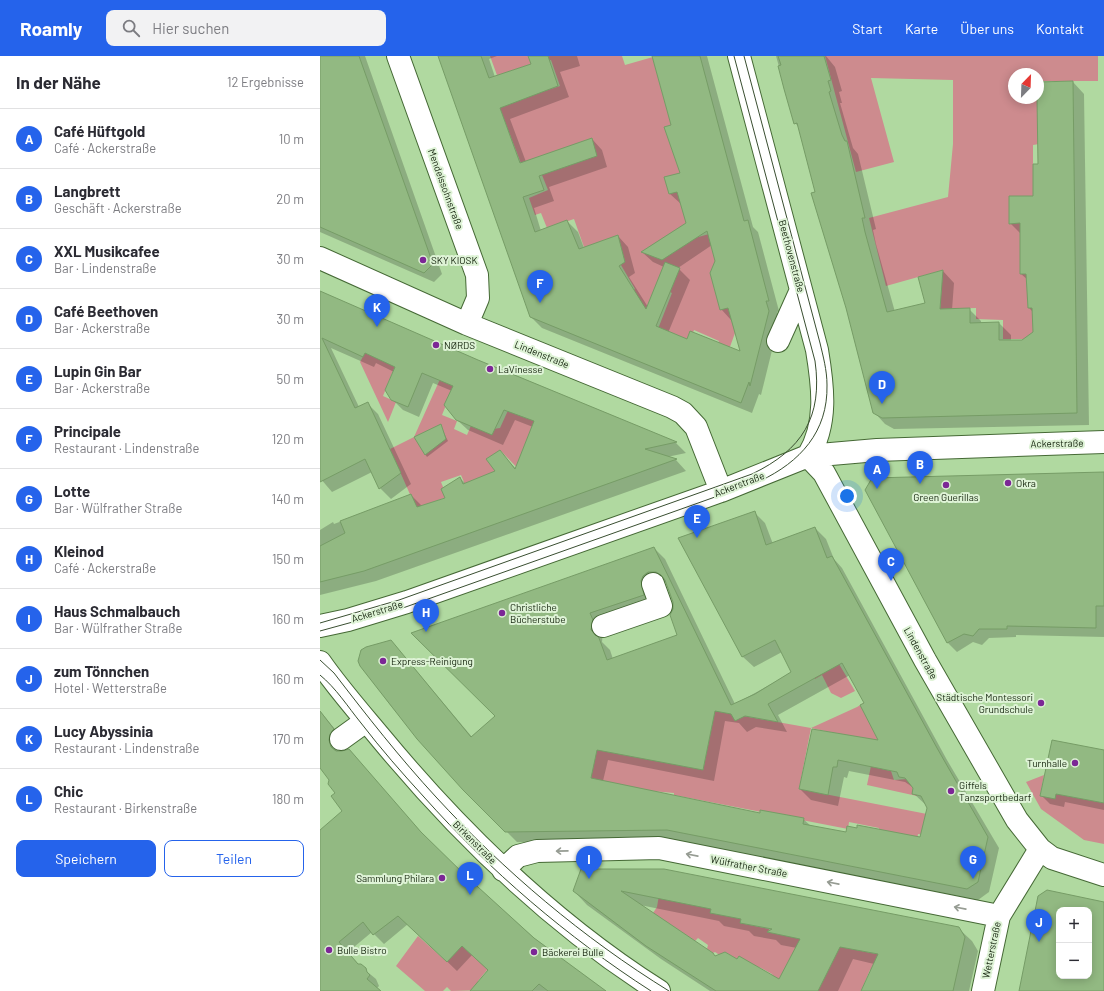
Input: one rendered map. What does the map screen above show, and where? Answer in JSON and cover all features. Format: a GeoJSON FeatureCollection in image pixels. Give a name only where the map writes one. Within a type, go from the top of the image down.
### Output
{"type":"FeatureCollection","features":[{"type":"Feature","properties":{"kind":"street","name":"Mendelssohnstraße"},"geometry":{"type":"LineString","coordinates":[[398,56],[477,275],[478,298],[467,324]]}},
{"type":"Feature","properties":{"kind":"street","name":"Beethovenstraße"},"geometry":{"type":"LineString","coordinates":[[739,56],[817,350],[822,391],[822,418],[818,440],[808,456]]}},
{"type":"Feature","properties":{"kind":"street","name":"Lindenstraße"},"geometry":{"type":"LineString","coordinates":[[320,258],[467,324],[672,406],[683,412],[696,426],[721,491]]}},
{"type":"Feature","properties":{"kind":"street"},"geometry":{"type":"LineString","coordinates":[[778,341],[801,290]]}},
{"type":"Feature","properties":{"kind":"street","name":"Ackerstraße"},"geometry":{"type":"LineString","coordinates":[[320,626],[348,620],[408,602],[721,491],[808,456],[877,450],[1104,442]]}},
{"type":"Feature","properties":{"kind":"street","name":"Lindenstraße"},"geometry":{"type":"LineString","coordinates":[[808,456],[824,473],[921,653],[1017,820],[1040,849],[1052,858],[1104,876]]}},
{"type":"Feature","properties":{"kind":"street"},"geometry":{"type":"LineString","coordinates":[[602,626],[660,606],[653,584]]}},
{"type":"Feature","properties":{"kind":"street","name":"Birkenstraße"},"geometry":{"type":"LineString","coordinates":[[320,662],[366,721],[418,783],[503,870],[584,938],[659,991]]}},
{"type":"Feature","properties":{"kind":"street"},"geometry":{"type":"LineString","coordinates":[[341,739],[366,721]]}},
{"type":"Feature","properties":{"kind":"street","name":"Wülfrather Straße"},"geometry":{"type":"LineString","coordinates":[[503,870],[518,856],[537,851],[659,848],[999,916]]}},
{"type":"Feature","properties":{"kind":"street","name":"Wetterstraße"},"geometry":{"type":"LineString","coordinates":[[982,991],[999,916],[1040,849]]}},
{"type":"Feature","properties":{"kind":"shaded area"},"geometry":{"type":"Polygon","coordinates":[[[490,56],[622,56],[625,65],[653,57],[675,140],[695,238],[709,234],[732,323],[739,322],[727,355],[715,350],[719,341],[694,330],[689,342],[658,329],[672,293],[662,288],[651,314],[606,307],[635,289],[614,253],[584,247],[574,219],[547,228],[541,213],[535,215],[529,198],[548,190],[536,160],[522,166],[499,106],[560,86],[551,60],[498,78],[490,56]]]}},
{"type":"Feature","properties":{"kind":"shaded area"},"geometry":{"type":"Polygon","coordinates":[[[825,56],[1098,56],[1098,81],[1044,81],[1044,68],[1008,68],[1008,104],[1038,104],[1039,144],[1033,145],[1033,196],[1009,196],[1009,223],[1035,223],[1033,339],[1003,339],[1003,320],[976,319],[976,308],[940,309],[943,270],[886,286],[869,218],[948,197],[953,144],[953,80],[871,78],[894,162],[856,172],[825,56]]]}},
{"type":"Feature","properties":{"kind":"shaded area"},"geometry":{"type":"Polygon","coordinates":[[[365,353],[395,366],[383,396],[396,402],[388,422],[360,362],[365,353]]]}},
{"type":"Feature","properties":{"kind":"shaded area"},"geometry":{"type":"Polygon","coordinates":[[[441,377],[455,383],[442,415],[457,421],[454,429],[467,435],[484,395],[486,430],[500,428],[510,406],[546,420],[528,479],[500,450],[489,461],[509,482],[467,489],[461,475],[441,482],[447,497],[416,508],[390,449],[414,437],[441,377]]]}},
{"type":"Feature","properties":{"kind":"shaded area"},"geometry":{"type":"Polygon","coordinates":[[[805,662],[839,664],[855,691],[841,698],[831,693],[822,675],[815,679],[805,662]]]}},
{"type":"Feature","properties":{"kind":"shaded area"},"geometry":{"type":"Polygon","coordinates":[[[872,698],[882,769],[891,771],[894,780],[908,779],[917,796],[867,785],[871,766],[844,735],[811,728],[857,707],[872,698]]]}},
{"type":"Feature","properties":{"kind":"shaded area"},"geometry":{"type":"Polygon","coordinates":[[[715,711],[811,728],[799,789],[927,814],[934,837],[918,834],[917,842],[878,835],[879,828],[849,822],[848,829],[674,795],[674,793],[641,790],[574,792],[565,742],[703,770],[715,711]]]}},
{"type":"Feature","properties":{"kind":"shaded area"},"geometry":{"type":"Polygon","coordinates":[[[1044,775],[1040,796],[1056,794],[1104,803],[1104,844],[1084,840],[1041,809],[1026,782],[1044,775]]]}},
{"type":"Feature","properties":{"kind":"shaded area"},"geometry":{"type":"Polygon","coordinates":[[[659,895],[711,909],[710,913],[741,918],[740,923],[769,929],[768,932],[876,954],[877,950],[881,972],[870,970],[861,991],[818,991],[777,983],[772,974],[761,968],[735,960],[735,958],[725,952],[721,956],[715,952],[713,953],[707,949],[708,945],[698,938],[695,941],[653,913],[657,907],[659,895]]]}},
{"type":"Feature","properties":{"kind":"shaded area"},"geometry":{"type":"Polygon","coordinates":[[[418,936],[447,962],[468,939],[478,936],[465,949],[474,957],[487,944],[496,959],[478,981],[489,990],[451,991],[447,987],[443,991],[425,991],[396,966],[418,936]]]}},
{"type":"Feature","properties":{"kind":"building"},"geometry":{"type":"Polygon","coordinates":[[[320,56],[359,56],[433,264],[424,273],[320,227],[320,56]]]}},
{"type":"Feature","properties":{"kind":"building"},"geometry":{"type":"Polygon","coordinates":[[[438,56],[481,56],[489,78],[531,64],[528,56],[548,56],[558,86],[500,108],[520,163],[592,138],[597,156],[539,176],[544,190],[523,197],[535,232],[567,220],[579,249],[618,235],[625,262],[619,266],[646,309],[665,262],[680,268],[656,326],[687,339],[690,331],[740,351],[728,308],[720,310],[710,273],[715,261],[707,231],[662,260],[641,252],[686,223],[677,192],[669,194],[664,177],[680,173],[664,127],[671,125],[652,56],[700,56],[744,221],[748,220],[769,301],[766,301],[769,311],[750,386],[749,382],[741,403],[530,317],[438,56]]]}},
{"type":"Feature","properties":{"kind":"building"},"geometry":{"type":"Polygon","coordinates":[[[778,56],[824,56],[831,80],[828,81],[831,91],[829,92],[842,135],[845,141],[847,141],[865,218],[862,218],[865,232],[887,312],[925,303],[918,277],[943,270],[940,309],[970,308],[970,323],[999,322],[999,340],[1022,340],[1033,332],[1032,308],[1028,308],[1026,274],[1020,274],[1020,223],[1009,224],[1009,196],[1033,196],[1033,164],[1038,164],[1037,104],[1044,104],[1044,82],[1073,81],[1077,413],[882,418],[873,413],[846,308],[811,193],[815,192],[797,123],[794,124],[784,89],[778,66],[781,65],[778,56]]]}},
{"type":"Feature","properties":{"kind":"building"},"geometry":{"type":"Polygon","coordinates":[[[320,291],[478,360],[677,442],[645,449],[677,459],[364,571],[320,582],[320,546],[345,533],[340,521],[411,494],[417,507],[445,498],[441,489],[460,477],[463,484],[495,471],[486,459],[500,450],[515,469],[534,421],[504,410],[492,435],[456,420],[444,405],[453,386],[422,373],[408,407],[391,400],[385,390],[395,367],[365,353],[363,357],[322,338],[355,408],[368,402],[401,473],[379,489],[365,459],[320,482],[320,291]]]}},
{"type":"Feature","properties":{"kind":"building"},"geometry":{"type":"Polygon","coordinates":[[[441,424],[446,439],[425,455],[414,437],[441,424]]]}},
{"type":"Feature","properties":{"kind":"building"},"geometry":{"type":"Polygon","coordinates":[[[1104,472],[1104,606],[1096,606],[1096,628],[1007,626],[1007,629],[979,629],[973,636],[964,634],[947,643],[865,490],[872,478],[1104,472]]]}},
{"type":"Feature","properties":{"kind":"building"},"geometry":{"type":"Polygon","coordinates":[[[755,511],[766,545],[815,527],[827,558],[832,556],[937,748],[988,837],[978,882],[967,889],[667,830],[505,832],[463,790],[417,739],[360,666],[358,661],[361,650],[366,647],[391,640],[471,737],[495,716],[411,633],[654,547],[731,705],[755,694],[791,672],[775,640],[742,657],[678,538],[755,511]],[[648,572],[643,576],[641,581],[644,595],[590,613],[593,620],[591,630],[599,638],[607,660],[677,635],[670,615],[673,609],[673,602],[665,580],[656,572],[648,572]],[[842,663],[768,704],[778,722],[745,716],[735,721],[731,714],[715,711],[703,770],[597,750],[591,778],[760,813],[760,810],[804,818],[803,824],[846,832],[847,826],[857,828],[857,825],[920,837],[927,808],[921,796],[912,794],[913,788],[905,778],[899,777],[897,772],[838,760],[837,767],[833,767],[828,795],[799,789],[812,729],[878,740],[860,705],[864,703],[842,663]]]}},
{"type":"Feature","properties":{"kind":"building"},"geometry":{"type":"Polygon","coordinates":[[[320,711],[334,729],[330,734],[329,740],[331,747],[336,751],[349,749],[421,832],[467,877],[534,938],[606,991],[548,991],[539,984],[532,991],[470,991],[488,970],[462,946],[447,962],[398,916],[373,935],[363,922],[339,942],[358,964],[361,964],[366,968],[370,975],[367,979],[381,991],[320,991],[320,830],[342,811],[331,796],[335,793],[328,784],[329,780],[320,768],[320,711]]]}},
{"type":"Feature","properties":{"kind":"building","name":"Turnhalle"},"geometry":{"type":"Polygon","coordinates":[[[1052,740],[1104,750],[1104,803],[1056,794],[1055,799],[1040,796],[1052,740]]]}},
{"type":"Feature","properties":{"kind":"building"},"geometry":{"type":"Polygon","coordinates":[[[581,869],[664,869],[959,927],[965,937],[953,991],[861,991],[878,954],[840,947],[818,991],[716,991],[646,946],[573,891],[581,869]],[[621,891],[713,953],[715,956],[725,952],[737,959],[739,956],[779,979],[800,939],[767,932],[772,929],[740,923],[741,919],[710,913],[711,909],[621,891]]]}},
{"type":"Feature","properties":{"kind":"building"},"geometry":{"type":"Polygon","coordinates":[[[1047,890],[1104,902],[1104,991],[1019,991],[1038,896],[1047,890]]]}},
{"type":"Feature","properties":{"kind":"tram line"},"geometry":{"type":"LineString","coordinates":[[320,623],[399,600],[752,474],[769,465],[784,454],[805,430],[812,415],[816,399],[817,381],[815,361],[734,56]]}},
{"type":"Feature","properties":{"kind":"tram line"},"geometry":{"type":"LineString","coordinates":[[320,631],[400,609],[760,481],[787,465],[809,444],[823,417],[826,402],[826,369],[744,56]]}},
{"type":"Feature","properties":{"kind":"tram line"},"geometry":{"type":"LineString","coordinates":[[320,660],[334,673],[384,736],[436,797],[489,851],[575,926],[606,949],[669,991]]}},
{"type":"Feature","properties":{"kind":"tram line"},"geometry":{"type":"LineString","coordinates":[[320,675],[337,692],[376,742],[408,779],[449,824],[503,877],[531,902],[589,948],[651,991]]}},
{"type":"Feature","properties":{"kind":"place","name":"SKY KIOSK"},"geometry":{"type":"Point","coordinates":[423,260]}},
{"type":"Feature","properties":{"kind":"place","name":"Principale"},"geometry":{"type":"Point","coordinates":[540,303]}},
{"type":"Feature","properties":{"kind":"place","name":"Lucy Abyssinia"},"geometry":{"type":"Point","coordinates":[377,327]}},
{"type":"Feature","properties":{"kind":"place","name":"NØRDS"},"geometry":{"type":"Point","coordinates":[436,345]}},
{"type":"Feature","properties":{"kind":"place","name":"LaVinesse"},"geometry":{"type":"Point","coordinates":[490,369]}},
{"type":"Feature","properties":{"kind":"place","name":"Café Beethoven"},"geometry":{"type":"Point","coordinates":[882,404]}},
{"type":"Feature","properties":{"kind":"place","name":"Okra"},"geometry":{"type":"Point","coordinates":[1008,483]}},
{"type":"Feature","properties":{"kind":"place","name":"Langbrett"},"geometry":{"type":"Point","coordinates":[920,484]}},
{"type":"Feature","properties":{"kind":"place","name":"Green Guerillas"},"geometry":{"type":"Point","coordinates":[946,485]}},
{"type":"Feature","properties":{"kind":"place","name":"Café Hüftgold"},"geometry":{"type":"Point","coordinates":[877,489]}},
{"type":"Feature","properties":{"kind":"place","name":"Lupin Gin Bar"},"geometry":{"type":"Point","coordinates":[697,538]}},
{"type":"Feature","properties":{"kind":"place","name":"XXL Musikcafee"},"geometry":{"type":"Point","coordinates":[891,581]}},
{"type":"Feature","properties":{"kind":"place","name":"Christliche Bücherstube"},"geometry":{"type":"Point","coordinates":[502,613]}},
{"type":"Feature","properties":{"kind":"place","name":"Kleinod"},"geometry":{"type":"Point","coordinates":[426,632]}},
{"type":"Feature","properties":{"kind":"place","name":"Express-Reinigung"},"geometry":{"type":"Point","coordinates":[383,661]}},
{"type":"Feature","properties":{"kind":"place","name":"Städtische Montessori Grundschule"},"geometry":{"type":"Point","coordinates":[1041,703]}},
{"type":"Feature","properties":{"kind":"place","name":"Turnhalle"},"geometry":{"type":"Point","coordinates":[1075,763]}},
{"type":"Feature","properties":{"kind":"place","name":"Giffels Tanzsportbedarf"},"geometry":{"type":"Point","coordinates":[951,791]}},
{"type":"Feature","properties":{"kind":"place","name":"Sammlung Philara"},"geometry":{"type":"Point","coordinates":[442,878]}},
{"type":"Feature","properties":{"kind":"place","name":"Haus Schmalbauch"},"geometry":{"type":"Point","coordinates":[589,879]}},
{"type":"Feature","properties":{"kind":"place","name":"Lotte"},"geometry":{"type":"Point","coordinates":[973,879]}},
{"type":"Feature","properties":{"kind":"place","name":"Chic"},"geometry":{"type":"Point","coordinates":[470,895]}},
{"type":"Feature","properties":{"kind":"place","name":"zum Tönnchen"},"geometry":{"type":"Point","coordinates":[1039,942]}},
{"type":"Feature","properties":{"kind":"place","name":"Bulle Bistro"},"geometry":{"type":"Point","coordinates":[329,950]}},
{"type":"Feature","properties":{"kind":"place","name":"Bäckerei Bulle"},"geometry":{"type":"Point","coordinates":[534,952]}}]}
